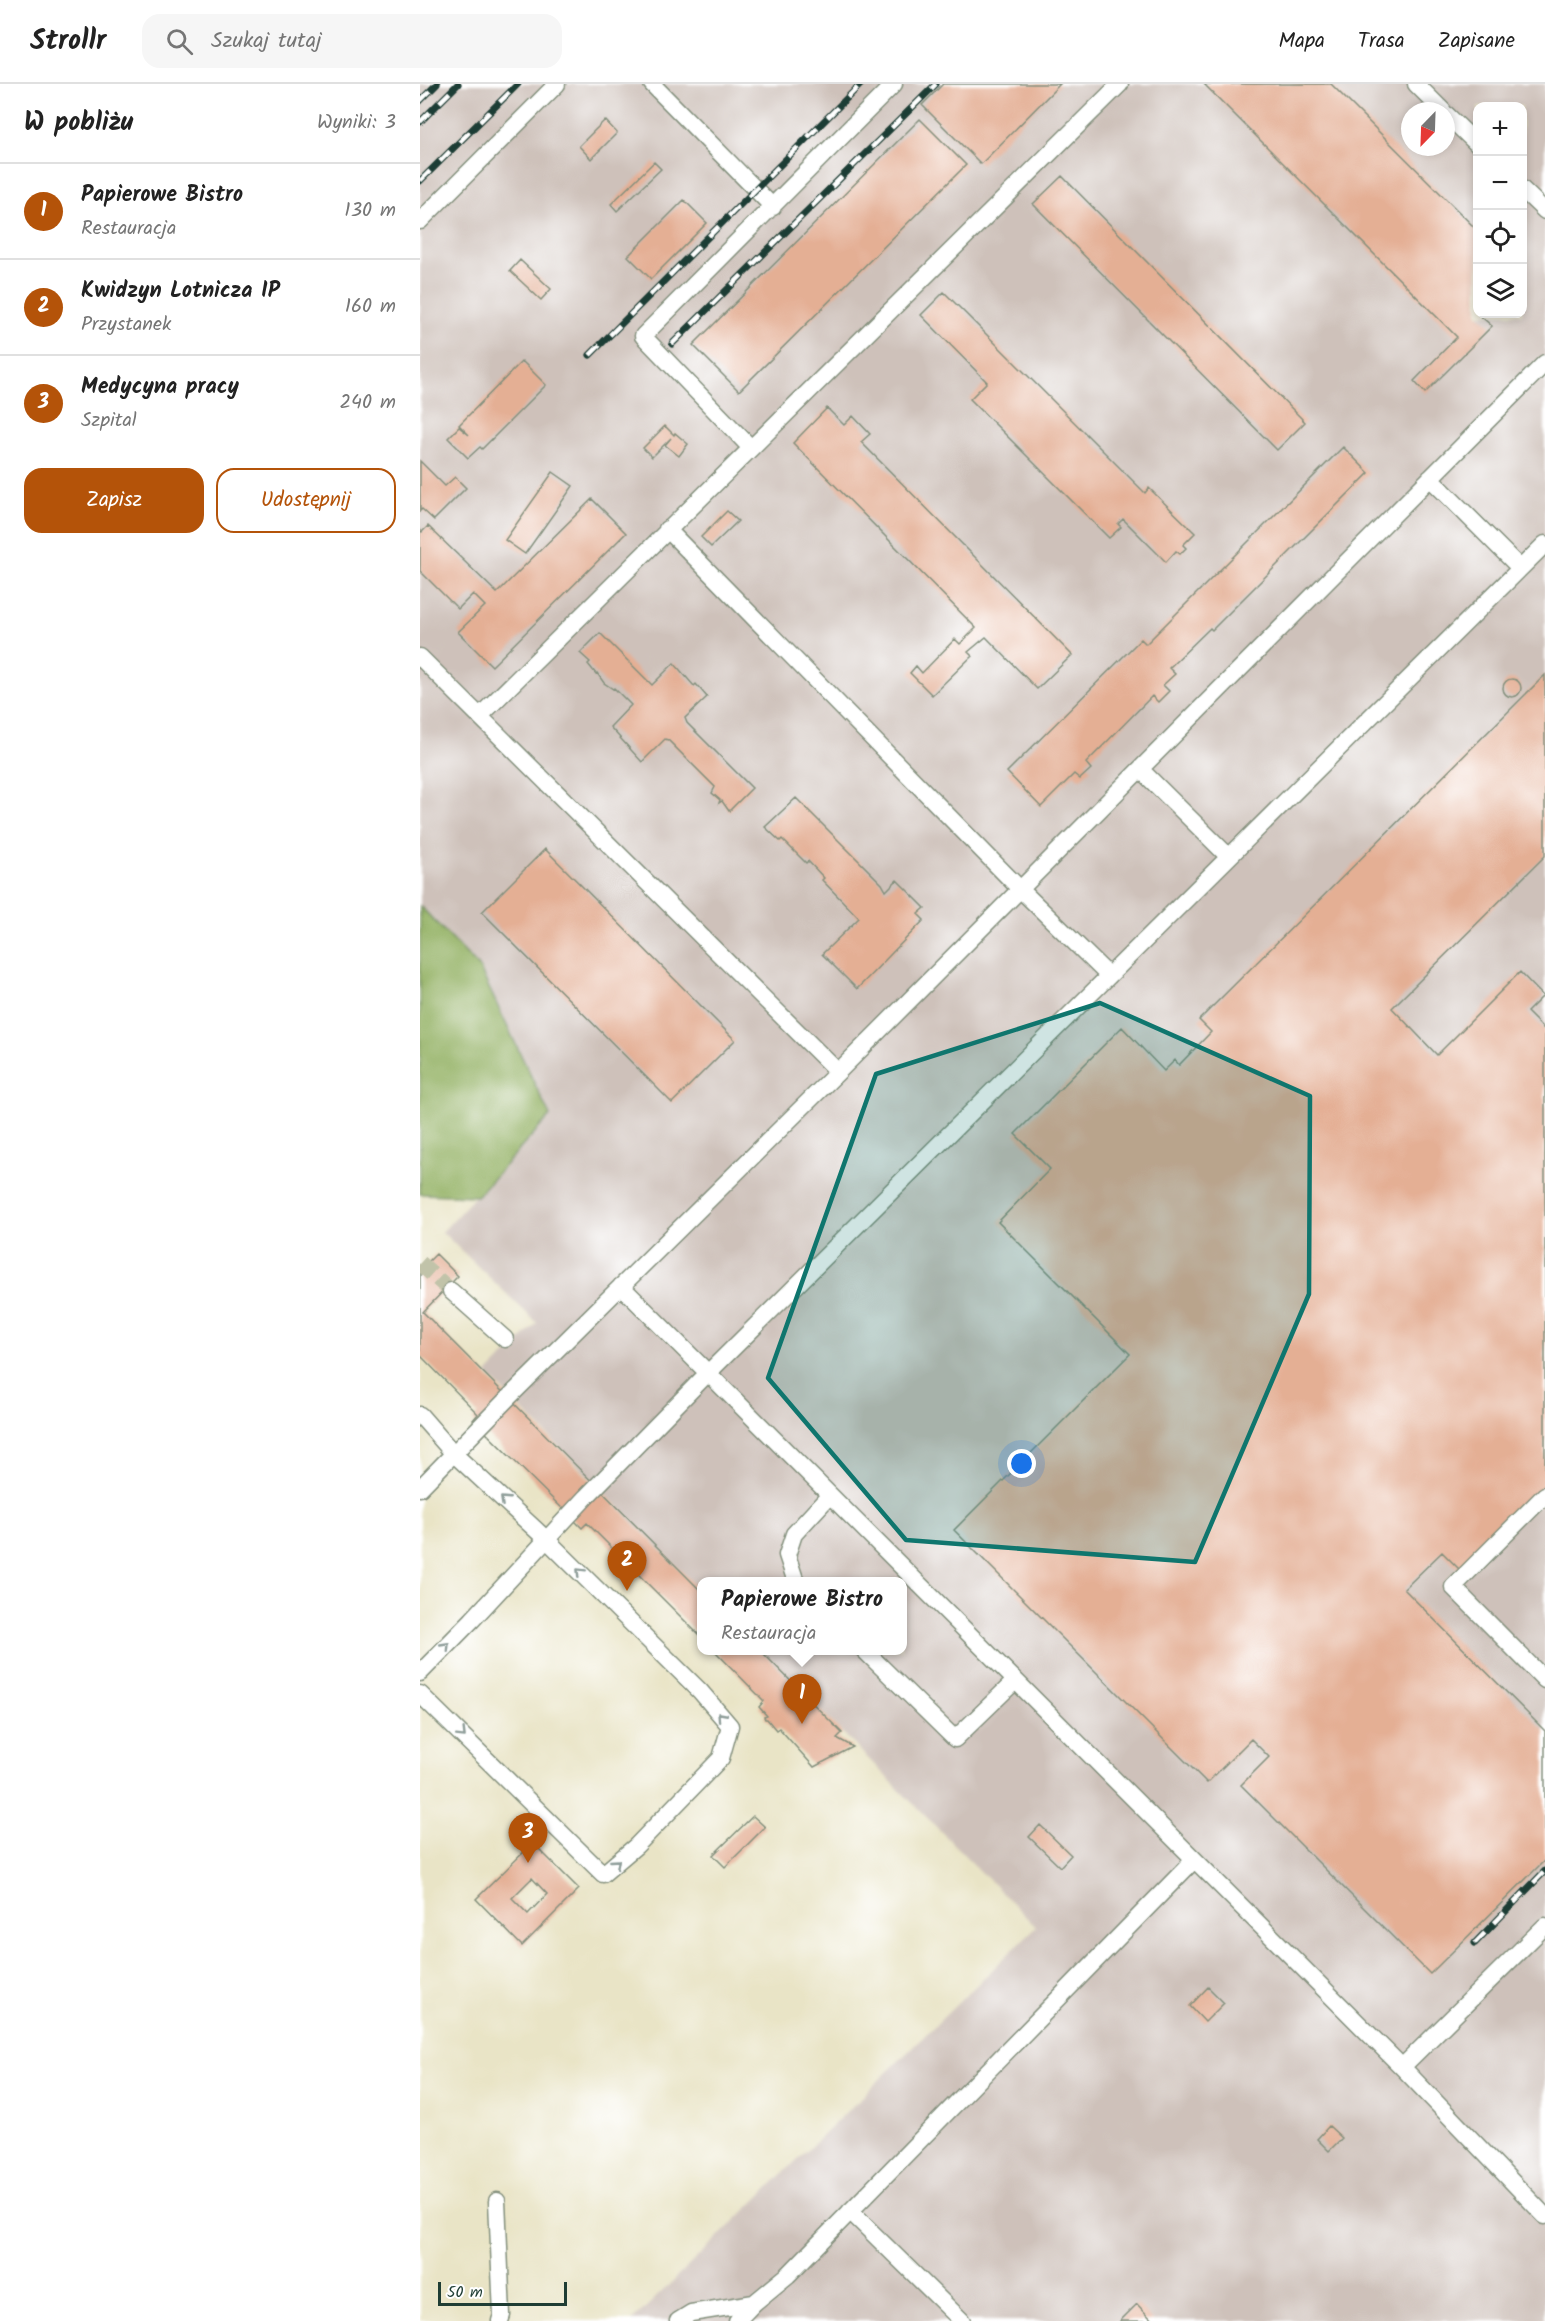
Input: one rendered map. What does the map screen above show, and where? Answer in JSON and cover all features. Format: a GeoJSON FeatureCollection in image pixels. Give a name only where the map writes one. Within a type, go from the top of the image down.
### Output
{"type":"FeatureCollection","features":[{"type":"Feature","properties":{"kind":"lane"},"geometry":{"type":"LineString","coordinates":[[420,221],[558,84]]}},
{"type":"Feature","properties":{"kind":"lane"},"geometry":{"type":"LineString","coordinates":[[652,84],[772,207]]}},
{"type":"Feature","properties":{"kind":"lane"},"geometry":{"type":"LineString","coordinates":[[750,447],[643,336],[894,84]]}},
{"type":"Feature","properties":{"kind":"lane"},"geometry":{"type":"LineString","coordinates":[[480,716],[1120,84]]}},
{"type":"Feature","properties":{"kind":"lane"},"geometry":{"type":"LineString","coordinates":[[1416,84],[1435,102]]}},
{"type":"Feature","properties":{"kind":"lane"},"geometry":{"type":"LineString","coordinates":[[1455,122],[1473,140]]}},
{"type":"Feature","properties":{"kind":"lane"},"geometry":{"type":"LineString","coordinates":[[1527,194],[1545,211]]}},
{"type":"Feature","properties":{"kind":"lane"},"geometry":{"type":"LineString","coordinates":[[420,1488],[1545,363]]}},
{"type":"Feature","properties":{"kind":"lane"},"geometry":{"type":"LineString","coordinates":[[1430,478],[1520,568]]}},
{"type":"Feature","properties":{"kind":"lane"},"geometry":{"type":"LineString","coordinates":[[667,529],[1020,889],[1109,976]]}},
{"type":"Feature","properties":{"kind":"lane"},"geometry":{"type":"LineString","coordinates":[[420,1673],[586,1497],[707,1374],[1545,544]]}},
{"type":"Feature","properties":{"kind":"lane"},"geometry":{"type":"LineString","coordinates":[[420,657],[838,1072]]}},
{"type":"Feature","properties":{"kind":"lane"},"geometry":{"type":"LineString","coordinates":[[1140,769],[1229,857]]}},
{"type":"Feature","properties":{"kind":"lane"},"geometry":{"type":"LineString","coordinates":[[621,1286],[1401,2067],[1545,2216]]}},
{"type":"Feature","properties":{"kind":"lane"},"geometry":{"type":"LineString","coordinates":[[451,1292],[505,1339]]}},
{"type":"Feature","properties":{"kind":"lane"},"geometry":{"type":"LineString","coordinates":[[420,1415],[454,1454],[547,1540],[700,1691],[730,1726],[721,1758],[636,1846],[603,1874],[420,1694]]}},
{"type":"Feature","properties":{"kind":"lane"},"geometry":{"type":"LineString","coordinates":[[795,1577],[787,1556],[794,1534],[830,1495]]}},
{"type":"Feature","properties":{"kind":"lane"},"geometry":{"type":"LineString","coordinates":[[1545,1495],[1453,1587],[1545,1680]]}},
{"type":"Feature","properties":{"kind":"lane"},"geometry":{"type":"LineString","coordinates":[[869,1655],[955,1739],[1014,1680]]}},
{"type":"Feature","properties":{"kind":"lane"},"geometry":{"type":"LineString","coordinates":[[737,2321],[754,2303],[788,2275],[1194,1860]]}},
{"type":"Feature","properties":{"kind":"lane"},"geometry":{"type":"LineString","coordinates":[[1401,2067],[1545,1926]]}},
{"type":"Feature","properties":{"kind":"lane"},"geometry":{"type":"LineString","coordinates":[[497,2201],[501,2248],[502,2315],[500,2321]]}},
{"type":"Feature","properties":{"kind":"lane"},"geometry":{"type":"LineString","coordinates":[[850,2211],[962,2321]]}},
{"type":"Feature","properties":{"kind":"lane"},"geometry":{"type":"LineString","coordinates":[[678,2321],[691,2313],[754,2303]]}},
{"type":"Feature","properties":{"kind":"highlighted area"},"geometry":{"type":"Polygon","coordinates":[[[1100,1003],[1310,1096],[1309,1294],[1195,1562],[906,1540],[768,1378],[876,1074],[1100,1003]]]}},
{"type":"Feature","properties":{"kind":"shaded area"},"geometry":{"type":"Polygon","coordinates":[[[420,84],[1545,84],[1545,2321],[632,2321],[1036,1927],[765,1655],[907,1655],[907,1577],[697,1577],[697,1587],[487,1374],[537,1323],[442,1232],[549,1116],[479,967],[420,906],[420,84]]]}},
{"type":"Feature","properties":{"kind":"green space"},"geometry":{"type":"Polygon","coordinates":[[[420,906],[479,967],[550,1116],[477,1196],[420,1194],[420,906]]]}},
{"type":"Feature","properties":{"kind":"building"},"geometry":{"type":"Polygon","coordinates":[[[943,84],[1060,84],[981,164],[922,105],[943,84]]]}},
{"type":"Feature","properties":{"kind":"building"},"geometry":{"type":"Polygon","coordinates":[[[1204,84],[1331,84],[1473,226],[1473,318],[1483,318],[1492,326],[1425,393],[1414,381],[1457,337],[1204,84]]]}},
{"type":"Feature","properties":{"kind":"building"},"geometry":{"type":"Polygon","coordinates":[[[920,119],[966,165],[739,391],[693,345],[920,119]]]}},
{"type":"Feature","properties":{"kind":"building"},"geometry":{"type":"Polygon","coordinates":[[[605,120],[617,133],[591,159],[579,146],[605,120]]]}},
{"type":"Feature","properties":{"kind":"building"},"geometry":{"type":"Polygon","coordinates":[[[654,162],[661,169],[617,211],[611,204],[654,162]]]}},
{"type":"Feature","properties":{"kind":"building"},"geometry":{"type":"Polygon","coordinates":[[[1062,176],[1305,422],[1277,450],[1033,204],[1062,176]]]}},
{"type":"Feature","properties":{"kind":"building"},"geometry":{"type":"Polygon","coordinates":[[[684,200],[707,223],[651,279],[628,256],[684,200]]]}},
{"type":"Feature","properties":{"kind":"building"},"geometry":{"type":"Polygon","coordinates":[[[520,260],[551,289],[541,300],[510,271],[520,260]]]}},
{"type":"Feature","properties":{"kind":"building"},"geometry":{"type":"Polygon","coordinates":[[[944,292],[1145,493],[1149,488],[1195,533],[1183,545],[1186,548],[1180,554],[1176,551],[1166,562],[1123,519],[1118,524],[1121,527],[1109,538],[970,399],[987,382],[921,315],[944,292]]]}},
{"type":"Feature","properties":{"kind":"building"},"geometry":{"type":"Polygon","coordinates":[[[522,361],[546,385],[482,449],[480,447],[468,458],[448,438],[459,427],[469,435],[459,425],[522,361]]]}},
{"type":"Feature","properties":{"kind":"building"},"geometry":{"type":"Polygon","coordinates":[[[827,408],[844,425],[853,416],[870,434],[861,442],[1072,655],[1037,689],[986,637],[968,652],[972,656],[932,695],[910,673],[916,666],[922,673],[955,639],[960,644],[976,628],[793,443],[827,408]]]}},
{"type":"Feature","properties":{"kind":"building"},"geometry":{"type":"Polygon","coordinates":[[[665,426],[688,444],[679,456],[665,445],[671,438],[652,457],[643,448],[665,426]]]}},
{"type":"Feature","properties":{"kind":"building"},"geometry":{"type":"Polygon","coordinates":[[[1343,447],[1369,473],[1212,630],[1210,628],[1169,668],[1175,674],[1163,685],[1169,691],[1158,702],[1152,696],[1086,763],[1091,769],[1080,779],[1074,774],[1041,807],[1007,772],[1141,639],[1146,644],[1343,447]]]}},
{"type":"Feature","properties":{"kind":"building"},"geometry":{"type":"Polygon","coordinates":[[[420,461],[445,486],[455,477],[466,488],[434,520],[422,509],[420,511],[420,461]]]}},
{"type":"Feature","properties":{"kind":"building"},"geometry":{"type":"Polygon","coordinates":[[[553,472],[573,486],[525,554],[505,540],[553,472]]]}},
{"type":"Feature","properties":{"kind":"building"},"geometry":{"type":"Polygon","coordinates":[[[592,499],[626,533],[492,666],[458,632],[485,606],[473,594],[458,609],[420,571],[420,530],[422,532],[428,526],[497,593],[592,499]]]}},
{"type":"Feature","properties":{"kind":"building"},"geometry":{"type":"Polygon","coordinates":[[[727,511],[738,521],[711,547],[701,537],[727,511]]]}},
{"type":"Feature","properties":{"kind":"building"},"geometry":{"type":"Polygon","coordinates":[[[600,633],[652,685],[674,663],[707,697],[685,718],[687,723],[752,788],[729,811],[712,793],[715,787],[668,740],[665,739],[642,762],[610,727],[631,705],[614,688],[604,683],[588,664],[590,662],[580,653],[600,633]]]}},
{"type":"Feature","properties":{"kind":"building"},"geometry":{"type":"Polygon","coordinates":[[[1545,675],[1545,856],[1392,1008],[1437,1055],[1520,972],[1543,996],[1527,1012],[1545,1030],[1545,1487],[1461,1571],[1442,1552],[1404,1589],[1545,1731],[1545,1860],[1430,1974],[1241,1785],[1269,1757],[1251,1739],[1207,1783],[954,1530],[1130,1354],[998,1222],[1050,1169],[1015,1134],[1122,1027],[1164,1071],[1175,1060],[1179,1065],[1211,1032],[1199,1020],[1545,675]]]}},
{"type":"Feature","properties":{"kind":"building"},"geometry":{"type":"Polygon","coordinates":[[[1512,679],[1520,684],[1521,688],[1516,696],[1512,697],[1504,692],[1503,688],[1508,680],[1512,679]]]}},
{"type":"Feature","properties":{"kind":"building"},"geometry":{"type":"Polygon","coordinates":[[[796,798],[882,884],[886,891],[897,880],[925,908],[918,914],[924,920],[857,989],[822,954],[859,918],[822,880],[824,878],[808,861],[806,863],[782,839],[780,841],[765,827],[796,798]]]}},
{"type":"Feature","properties":{"kind":"building"},"geometry":{"type":"Polygon","coordinates":[[[545,849],[735,1040],[672,1103],[482,912],[545,849]]]}},
{"type":"Feature","properties":{"kind":"building"},"geometry":{"type":"Polygon","coordinates":[[[436,1254],[458,1276],[423,1312],[697,1587],[697,1633],[587,1523],[582,1528],[473,1420],[478,1414],[420,1355],[420,1270],[436,1254]]]}},
{"type":"Feature","properties":{"kind":"building"},"geometry":{"type":"Polygon","coordinates":[[[719,1655],[765,1655],[842,1733],[837,1738],[853,1747],[814,1767],[779,1728],[776,1730],[765,1719],[764,1717],[767,1716],[759,1707],[764,1701],[719,1655]]]}},
{"type":"Feature","properties":{"kind":"building"},"geometry":{"type":"Polygon","coordinates":[[[753,1816],[765,1827],[725,1867],[713,1855],[753,1816]]]}},
{"type":"Feature","properties":{"kind":"building"},"geometry":{"type":"Polygon","coordinates":[[[1040,1825],[1071,1855],[1060,1867],[1029,1837],[1040,1825]]]}},
{"type":"Feature","properties":{"kind":"building"},"geometry":{"type":"Polygon","coordinates":[[[533,1843],[579,1889],[522,1946],[476,1899],[533,1843]],[[532,1878],[512,1898],[528,1914],[547,1894],[532,1878]]]}},
{"type":"Feature","properties":{"kind":"building"},"geometry":{"type":"Polygon","coordinates":[[[1208,1987],[1224,2003],[1205,2022],[1190,2006],[1208,1987]]]}},
{"type":"Feature","properties":{"kind":"building"},"geometry":{"type":"Polygon","coordinates":[[[1329,2126],[1342,2138],[1329,2151],[1317,2139],[1329,2126]]]}},
{"type":"Feature","properties":{"kind":"building"},"geometry":{"type":"Polygon","coordinates":[[[1137,2304],[1153,2321],[1120,2321],[1137,2304]]]}},
{"type":"Feature","properties":{"kind":"tunnel"},"geometry":{"type":"LineString","coordinates":[[420,1263],[451,1291]]}},
{"type":"Feature","properties":{"kind":"railway"},"geometry":{"type":"LineString","coordinates":[[420,101],[437,84]]}},
{"type":"Feature","properties":{"kind":"railway"},"geometry":{"type":"LineString","coordinates":[[420,122],[458,84]]}},
{"type":"Feature","properties":{"kind":"railway"},"geometry":{"type":"LineString","coordinates":[[420,181],[518,84]]}},
{"type":"Feature","properties":{"kind":"railway"},"geometry":{"type":"LineString","coordinates":[[590,355],[861,84]]}},
{"type":"Feature","properties":{"kind":"railway"},"geometry":{"type":"LineString","coordinates":[[672,344],[936,84]]}},
{"type":"Feature","properties":{"kind":"railway"},"geometry":{"type":"LineString","coordinates":[[1475,1943],[1545,1871]]}},
{"type":"Feature","properties":{"kind":"place","name":"Kwidzyn Lotnicza IP"},"geometry":{"type":"Point","coordinates":[627,1591]}},
{"type":"Feature","properties":{"kind":"place","name":"Papierowe Bistro"},"geometry":{"type":"Point","coordinates":[802,1724]}},
{"type":"Feature","properties":{"kind":"place","name":"Medycyna pracy"},"geometry":{"type":"Point","coordinates":[528,1863]}}]}
